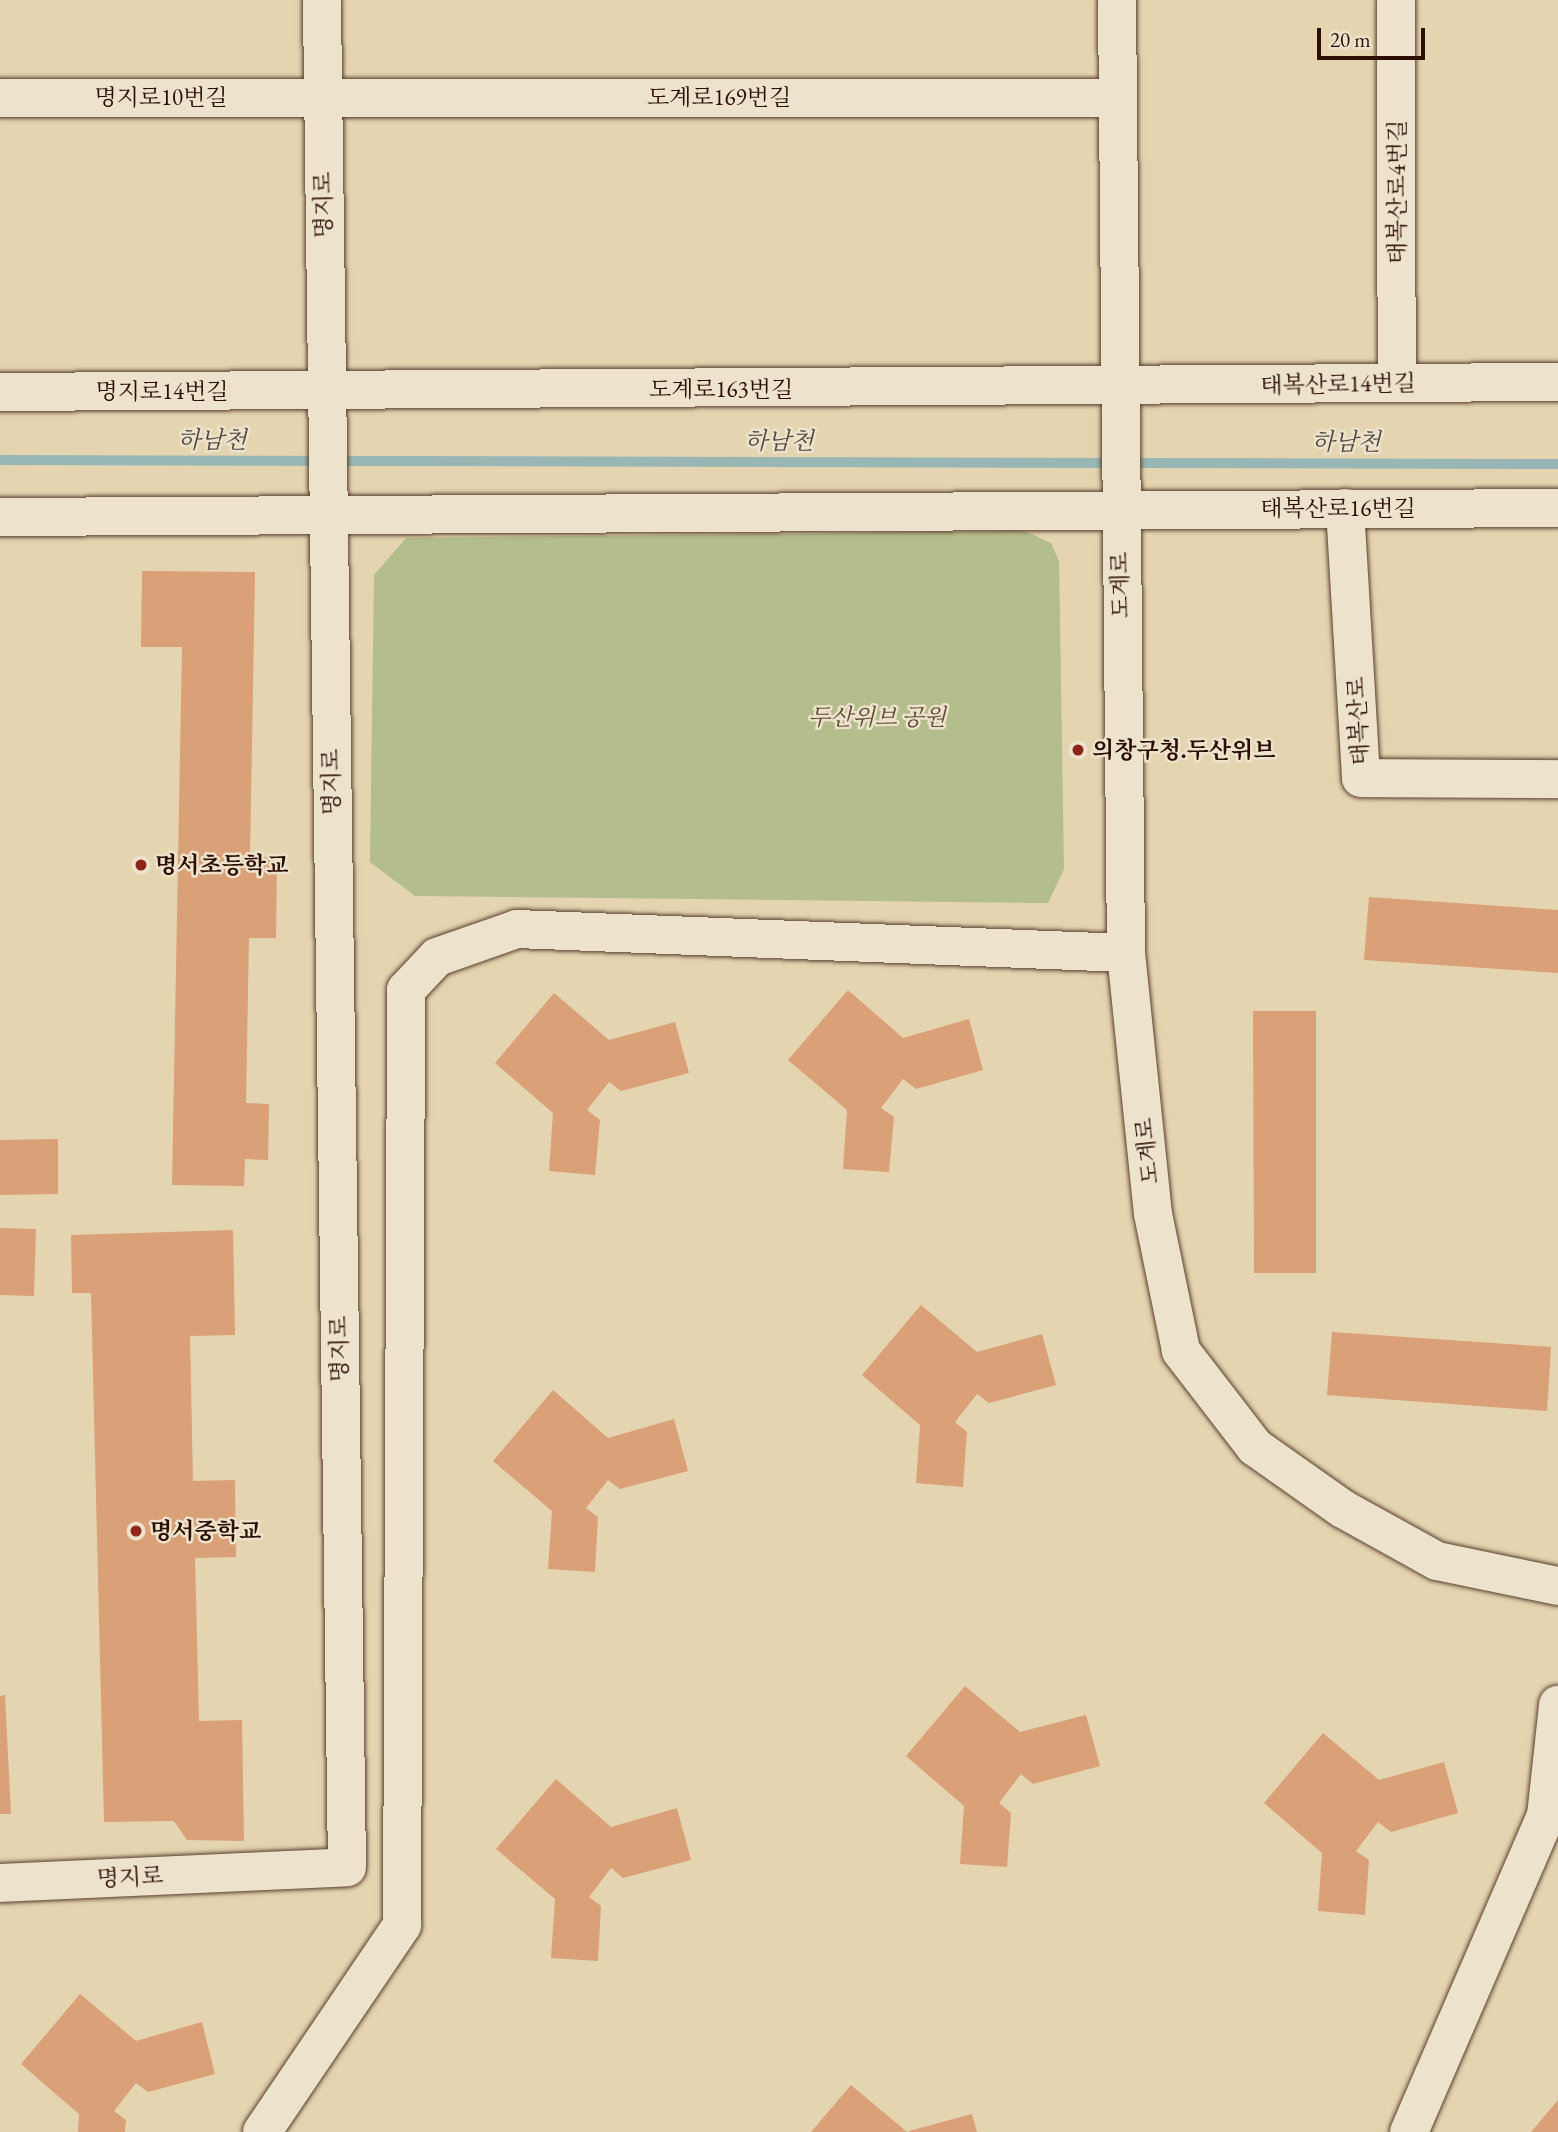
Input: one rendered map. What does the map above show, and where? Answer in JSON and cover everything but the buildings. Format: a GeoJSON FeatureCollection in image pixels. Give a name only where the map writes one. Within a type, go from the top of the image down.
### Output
{"type":"FeatureCollection","features":[{"type":"Feature","properties":{"kind":"street","name":"명지로"},"geometry":{"type":"LineString","coordinates":[[0,1883],[347,1867],[325,400],[322,0]]}},
{"type":"Feature","properties":{"kind":"street"},"geometry":{"type":"LineString","coordinates":[[1117,0],[1118,395]]}},
{"type":"Feature","properties":{"kind":"street","name":"태복산로4번길"},"geometry":{"type":"LineString","coordinates":[[1396,0],[1397,383]]}},
{"type":"Feature","properties":{"kind":"street","name":"도계로169번길"},"geometry":{"type":"LineString","coordinates":[[321,95],[1118,98]]}},
{"type":"Feature","properties":{"kind":"street","name":"명지로10번길"},"geometry":{"type":"LineString","coordinates":[[0,98],[321,95]]}},
{"type":"Feature","properties":{"kind":"street","name":"태복산로14번길"},"geometry":{"type":"LineString","coordinates":[[1118,395],[1397,383],[1558,382]]}},
{"type":"Feature","properties":{"kind":"street","name":"명지로14번길"},"geometry":{"type":"LineString","coordinates":[[0,392],[325,400]]}},
{"type":"Feature","properties":{"kind":"street","name":"도계로163번길"},"geometry":{"type":"LineString","coordinates":[[325,400],[1118,395]]}},
{"type":"Feature","properties":{"kind":"street","name":"도계로"},"geometry":{"type":"LineString","coordinates":[[1118,395],[1126,953],[1153,1214],[1181,1351],[1255,1447],[1343,1509],[1437,1561],[1558,1586]]}},
{"type":"Feature","properties":{"kind":"street","name":"태복산로16번길"},"geometry":{"type":"LineString","coordinates":[[0,517],[327,499],[1119,498],[1345,508],[1558,508]]}},
{"type":"Feature","properties":{"kind":"street","name":"태복산로"},"geometry":{"type":"LineString","coordinates":[[1345,508],[1361,778],[1558,779]]}},
{"type":"Feature","properties":{"kind":"street"},"geometry":{"type":"LineString","coordinates":[[262,2132],[402,1925],[406,990],[437,957],[517,929],[1126,953]]}},
{"type":"Feature","properties":{"kind":"street"},"geometry":{"type":"LineString","coordinates":[[1409,2132],[1546,1816],[1558,1705]]}},
{"type":"Feature","properties":{"kind":"green space","name":"두산위브 공원"},"geometry":{"type":"Polygon","coordinates":[[[1025,531],[1051,543],[1059,561],[1064,869],[1048,903],[415,896],[370,862],[374,575],[406,538],[1025,531]]]}},
{"type":"Feature","properties":{"kind":"waterway","name":"하남천"},"geometry":{"type":"LineString","coordinates":[[0,460],[1558,464]]}},
{"type":"Feature","properties":{"kind":"place","name":"의창구청.두산위브"},"geometry":{"type":"Point","coordinates":[1078,750]}},
{"type":"Feature","properties":{"kind":"place","name":"명서초등학교"},"geometry":{"type":"Point","coordinates":[141,865]}},
{"type":"Feature","properties":{"kind":"place","name":"명서중학교"},"geometry":{"type":"Point","coordinates":[136,1531]}}]}
